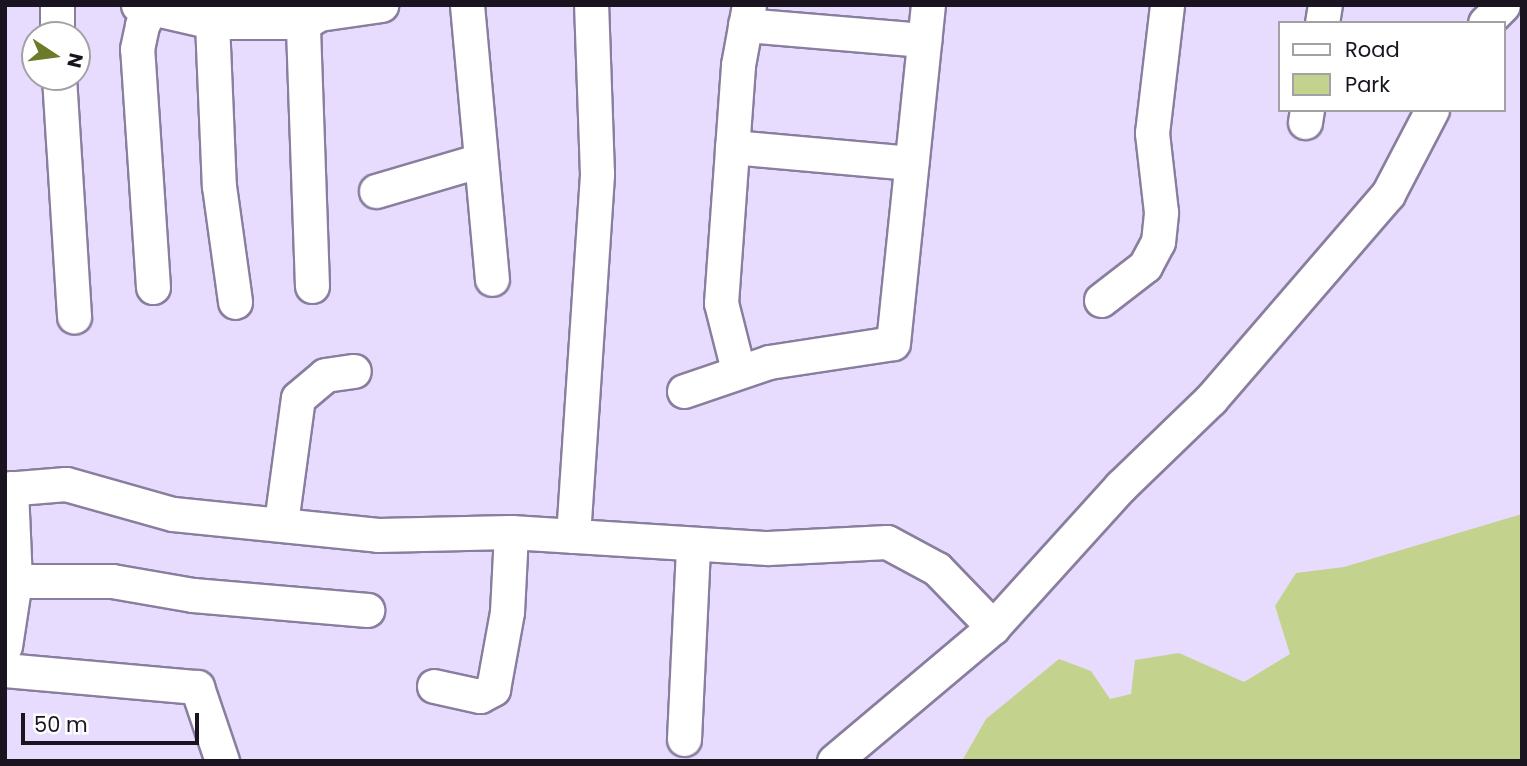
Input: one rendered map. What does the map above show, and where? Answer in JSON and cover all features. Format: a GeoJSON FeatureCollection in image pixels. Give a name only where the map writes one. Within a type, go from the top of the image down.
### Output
{"type":"FeatureCollection","features":[{"type":"Feature","properties":{"kind":"street"},"geometry":{"type":"LineString","coordinates":[[153,286],[137,49],[148,6],[212,22],[306,22],[328,11],[381,5]]}},
{"type":"Feature","properties":{"kind":"street"},"geometry":{"type":"LineString","coordinates":[[467,5],[478,161],[492,279]]}},
{"type":"Feature","properties":{"kind":"street"},"geometry":{"type":"LineString","coordinates":[[573,536],[597,174],[591,5]]}},
{"type":"Feature","properties":{"kind":"street"},"geometry":{"type":"LineString","coordinates":[[684,391],[738,370],[893,344],[928,5]]}},
{"type":"Feature","properties":{"kind":"street"},"geometry":{"type":"LineString","coordinates":[[1101,300],[1145,267],[1158,242],[1161,212],[1152,133],[1167,5]]}},
{"type":"Feature","properties":{"kind":"street"},"geometry":{"type":"LineString","coordinates":[[1487,21],[1503,5]]}},
{"type":"Feature","properties":{"kind":"street"},"geometry":{"type":"LineString","coordinates":[[738,370],[721,303],[732,146],[747,15],[924,40]]}},
{"type":"Feature","properties":{"kind":"street"},"geometry":{"type":"LineString","coordinates":[[212,22],[219,186],[235,302]]}},
{"type":"Feature","properties":{"kind":"street"},"geometry":{"type":"LineString","coordinates":[[306,22],[303,107],[312,286]]}},
{"type":"Feature","properties":{"kind":"street"},"geometry":{"type":"LineString","coordinates":[[60,91],[74,317]]}},
{"type":"Feature","properties":{"kind":"street"},"geometry":{"type":"LineString","coordinates":[[834,761],[993,627],[1121,486],[1211,399],[1311,287],[1388,194],[1431,112]]}},
{"type":"Feature","properties":{"kind":"street"},"geometry":{"type":"LineString","coordinates":[[732,146],[911,163]]}},
{"type":"Feature","properties":{"kind":"street"},"geometry":{"type":"LineString","coordinates":[[376,191],[478,161]]}},
{"type":"Feature","properties":{"kind":"street"},"geometry":{"type":"LineString","coordinates":[[281,523],[298,398],[325,375],[354,371]]}},
{"type":"Feature","properties":{"kind":"street"},"geometry":{"type":"LineString","coordinates":[[5,646],[15,581],[8,489],[66,484],[173,514],[378,535],[511,532],[768,548],[887,542],[937,569],[993,627]]}},
{"type":"Feature","properties":{"kind":"street"},"geometry":{"type":"LineString","coordinates":[[434,686],[480,696],[493,689],[507,612],[511,532]]}},
{"type":"Feature","properties":{"kind":"street"},"geometry":{"type":"LineString","coordinates":[[684,738],[693,545]]}},
{"type":"Feature","properties":{"kind":"street"},"geometry":{"type":"LineString","coordinates":[[15,581],[112,581],[221,598],[367,610]]}},
{"type":"Feature","properties":{"kind":"street"},"geometry":{"type":"LineString","coordinates":[[5,670],[197,687],[222,761]]}},
{"type":"Feature","properties":{"kind":"green space"},"geometry":{"type":"Polygon","coordinates":[[[1522,514],[1522,761],[962,761],[986,719],[1059,659],[1091,671],[1110,699],[1131,694],[1135,660],[1179,653],[1244,682],[1290,654],[1275,606],[1296,573],[1344,567],[1522,514]]]}}]}
